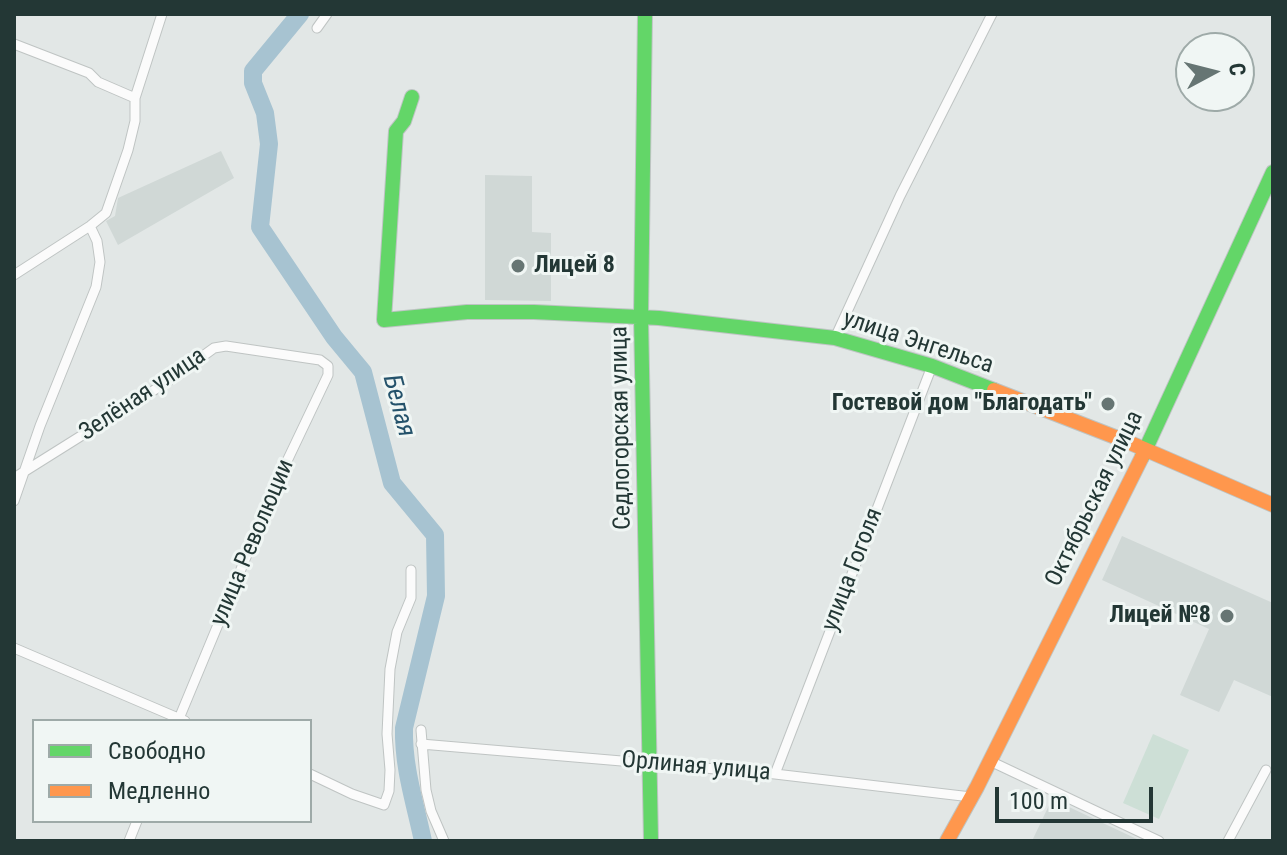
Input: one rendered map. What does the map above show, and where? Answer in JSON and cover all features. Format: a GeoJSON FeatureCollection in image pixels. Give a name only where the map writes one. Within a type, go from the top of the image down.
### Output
{"type":"FeatureCollection","features":[{"type":"Feature","properties":{"kind":"street"},"geometry":{"type":"LineString","coordinates":[[14,275],[106,213],[135,121],[135,98],[162,14]]}},
{"type":"Feature","properties":{"kind":"street"},"geometry":{"type":"LineString","coordinates":[[317,28],[327,14]]}},
{"type":"Feature","properties":{"kind":"street","name":"Седлогорская улица"},"geometry":{"type":"LineString","coordinates":[[645,14],[641,317],[651,841]]}},
{"type":"Feature","properties":{"kind":"street"},"geometry":{"type":"LineString","coordinates":[[835,338],[900,196],[992,14]]}},
{"type":"Feature","properties":{"kind":"street"},"geometry":{"type":"LineString","coordinates":[[14,44],[89,73],[98,82],[135,98]]}},
{"type":"Feature","properties":{"kind":"street","name":"улица Энгельса"},"geometry":{"type":"LineString","coordinates":[[412,97],[404,121],[396,131],[384,320],[477,312],[641,317],[835,338],[932,366],[1146,449],[1273,505]]}},
{"type":"Feature","properties":{"kind":"street","name":"Октябрьская улица"},"geometry":{"type":"LineString","coordinates":[[947,841],[1146,449],[1269,192],[1273,172]]}},
{"type":"Feature","properties":{"kind":"street"},"geometry":{"type":"LineString","coordinates":[[14,501],[40,426],[96,287],[100,262],[97,241],[90,226]]}},
{"type":"Feature","properties":{"kind":"street","name":"Зелёная улица"},"geometry":{"type":"LineString","coordinates":[[14,478],[167,382],[214,348],[226,346],[320,360],[328,366]]}},
{"type":"Feature","properties":{"kind":"street","name":"улица Революции"},"geometry":{"type":"LineString","coordinates":[[181,719],[278,480],[328,375],[328,366]]}},
{"type":"Feature","properties":{"kind":"street","name":"улица Гоголя"},"geometry":{"type":"LineString","coordinates":[[775,774],[932,366]]}},
{"type":"Feature","properties":{"kind":"street"},"geometry":{"type":"LineString","coordinates":[[312,775],[384,805],[389,791],[390,770],[387,734],[390,669],[397,632],[411,598],[411,570]]}},
{"type":"Feature","properties":{"kind":"street"},"geometry":{"type":"LineString","coordinates":[[14,648],[179,719]]}},
{"type":"Feature","properties":{"kind":"street"},"geometry":{"type":"LineString","coordinates":[[421,730],[428,801],[444,841]]}},
{"type":"Feature","properties":{"kind":"street","name":"Орлиная улица"},"geometry":{"type":"LineString","coordinates":[[421,744],[775,774],[971,797]]}},
{"type":"Feature","properties":{"kind":"street"},"geometry":{"type":"LineString","coordinates":[[990,761],[1159,841]]}},
{"type":"Feature","properties":{"kind":"street"},"geometry":{"type":"LineString","coordinates":[[1228,841],[1266,770]]}},
{"type":"Feature","properties":{"kind":"shaded area"},"geometry":{"type":"Polygon","coordinates":[[[221,151],[234,178],[118,245],[106,221],[115,216],[118,198],[221,151]]]}},
{"type":"Feature","properties":{"kind":"shaded area","name":"Лицей 8"},"geometry":{"type":"Polygon","coordinates":[[[485,175],[532,176],[532,232],[551,233],[551,301],[485,300],[485,175]]]}},
{"type":"Feature","properties":{"kind":"shaded area","name":"Лицей №8"},"geometry":{"type":"Polygon","coordinates":[[[1122,536],[1273,603],[1273,697],[1234,680],[1219,712],[1180,695],[1209,629],[1102,580],[1122,536]]]}},
{"type":"Feature","properties":{"kind":"shaded area"},"geometry":{"type":"Polygon","coordinates":[[[1052,799],[1141,841],[1032,841],[1052,799]]]}},
{"type":"Feature","properties":{"kind":"green space"},"geometry":{"type":"Polygon","coordinates":[[[1153,734],[1189,750],[1159,819],[1123,803],[1153,734]]]}},
{"type":"Feature","properties":{"kind":"waterway","name":"Белая"},"geometry":{"type":"LineString","coordinates":[[300,14],[253,71],[253,83],[265,113],[269,144],[260,227],[334,337],[363,372],[392,483],[435,535],[436,596],[404,728],[407,771],[423,841]]}},
{"type":"Feature","properties":{"kind":"traffic: fast"},"geometry":{"type":"LineString","coordinates":[[645,14],[641,317],[651,841]]}},
{"type":"Feature","properties":{"kind":"traffic: fast"},"geometry":{"type":"LineString","coordinates":[[412,97],[404,121],[396,131],[384,320],[467,312],[534,312],[659,318],[835,338],[932,366],[994,390]]}},
{"type":"Feature","properties":{"kind":"traffic: fast"},"geometry":{"type":"LineString","coordinates":[[1142,457],[1273,172]]}},
{"type":"Feature","properties":{"kind":"traffic: slow"},"geometry":{"type":"LineString","coordinates":[[994,390],[1128,442],[1273,505]]}},
{"type":"Feature","properties":{"kind":"traffic: slow"},"geometry":{"type":"LineString","coordinates":[[947,841],[1142,457]]}},
{"type":"Feature","properties":{"kind":"place","name":"Лицей 8"},"geometry":{"type":"Point","coordinates":[518,266]}},
{"type":"Feature","properties":{"kind":"place","name":"Гостевой дом \"Благодать\""},"geometry":{"type":"Point","coordinates":[1108,404]}},
{"type":"Feature","properties":{"kind":"place","name":"Лицей №8"},"geometry":{"type":"Point","coordinates":[1227,616]}}]}
